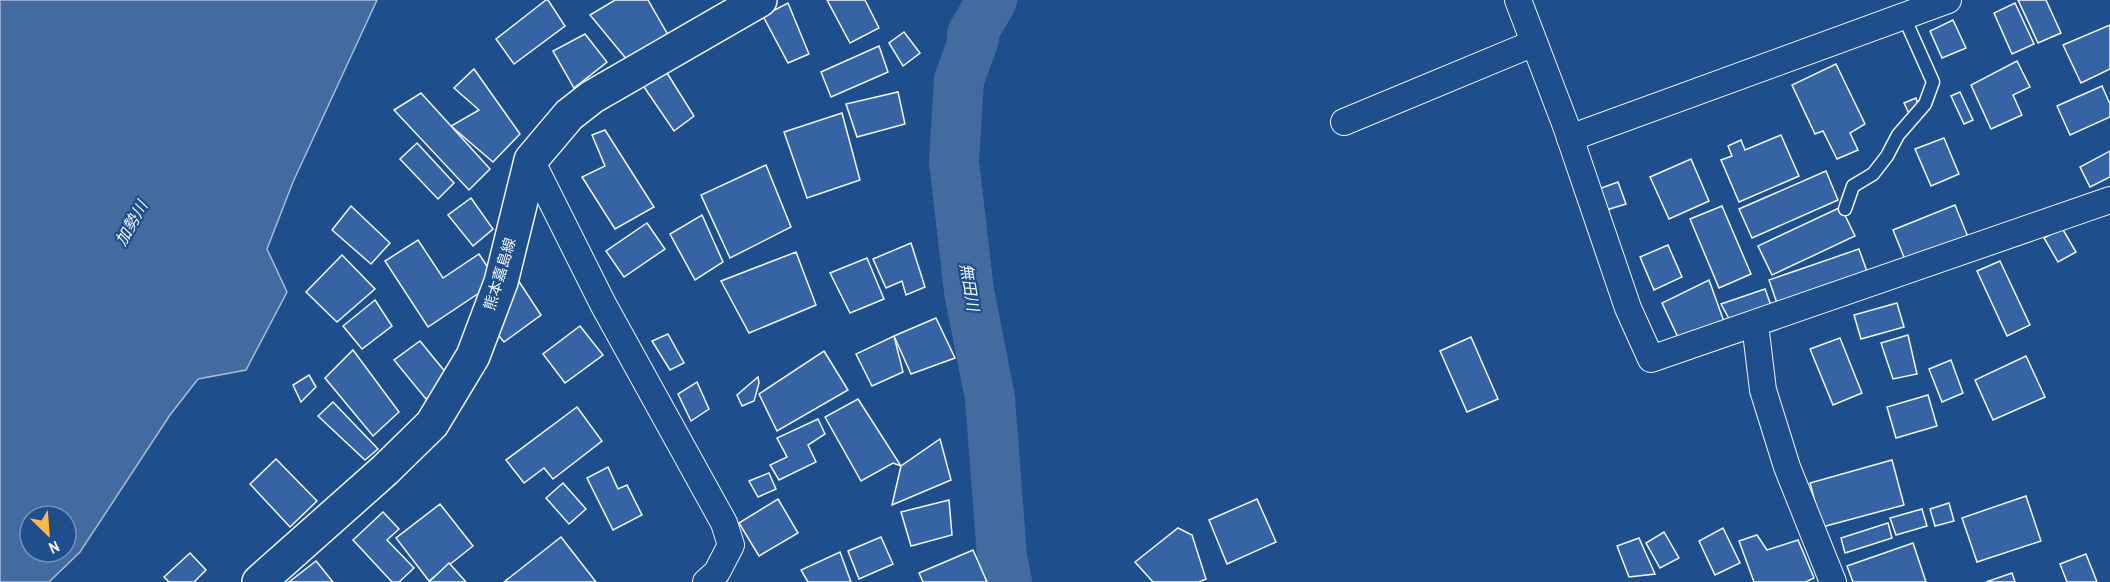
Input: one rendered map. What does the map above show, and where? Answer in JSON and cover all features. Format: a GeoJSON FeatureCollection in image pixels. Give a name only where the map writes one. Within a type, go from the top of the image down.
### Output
{"type":"FeatureCollection","features":[{"type":"Feature","properties":{"kind":"main road","name":"熊本嘉島線"},"geometry":{"type":"LineString","coordinates":[[259,582],[385,470],[432,424],[473,356],[501,282],[531,160],[569,115],[592,97],[760,0]]}},
{"type":"Feature","properties":{"kind":"street"},"geometry":{"type":"LineString","coordinates":[[1518,0],[1570,138],[1628,308],[1651,359],[2110,200]]}},
{"type":"Feature","properties":{"kind":"street"},"geometry":{"type":"LineString","coordinates":[[1570,138],[1899,9],[1948,0]]}},
{"type":"Feature","properties":{"kind":"street"},"geometry":{"type":"LineString","coordinates":[[1344,122],[1534,42]]}},
{"type":"Feature","properties":{"kind":"street"},"geometry":{"type":"LineString","coordinates":[[531,160],[603,304],[724,523],[731,545],[717,572],[706,582]]}},
{"type":"Feature","properties":{"kind":"street"},"geometry":{"type":"LineString","coordinates":[[1755,324],[1763,390],[1787,467],[1833,582]]}},
{"type":"Feature","properties":{"kind":"lane"},"geometry":{"type":"LineString","coordinates":[[1845,209],[1853,186],[1873,174],[1887,156],[1898,135],[1925,104],[1933,82],[1899,9]]}},
{"type":"Feature","properties":{"kind":"water","name":"加勢川"},"geometry":{"type":"Polygon","coordinates":[[[0,0],[377,0],[293,182],[267,249],[287,292],[246,370],[198,379],[170,415],[78,554],[78,504],[18,504],[18,564],[68,564],[49,582],[0,582],[0,0]]]}},
{"type":"Feature","properties":{"kind":"building"},"geometry":{"type":"Polygon","coordinates":[[[546,0],[565,26],[514,64],[496,39],[546,0]]]}},
{"type":"Feature","properties":{"kind":"building"},"geometry":{"type":"Polygon","coordinates":[[[615,0],[648,0],[672,42],[633,67],[590,15],[615,0]]]}},
{"type":"Feature","properties":{"kind":"building"},"geometry":{"type":"Polygon","coordinates":[[[827,0],[865,0],[879,28],[850,43],[827,0]]]}},
{"type":"Feature","properties":{"kind":"building"},"geometry":{"type":"Polygon","coordinates":[[[2018,0],[2046,0],[2061,33],[2038,43],[2018,0]]]}},
{"type":"Feature","properties":{"kind":"building"},"geometry":{"type":"Polygon","coordinates":[[[788,3],[809,54],[788,63],[763,16],[788,3]]]}},
{"type":"Feature","properties":{"kind":"building"},"geometry":{"type":"Polygon","coordinates":[[[2015,3],[2034,44],[2012,54],[1994,13],[2015,3]]]}},
{"type":"Feature","properties":{"kind":"building"},"geometry":{"type":"Polygon","coordinates":[[[1953,20],[1966,48],[1942,58],[1930,31],[1953,20]]]}},
{"type":"Feature","properties":{"kind":"building"},"geometry":{"type":"Polygon","coordinates":[[[2110,25],[2110,69],[2081,83],[2063,45],[2110,25]]]}},
{"type":"Feature","properties":{"kind":"building"},"geometry":{"type":"Polygon","coordinates":[[[904,32],[920,53],[903,66],[889,43],[904,32]]]}},
{"type":"Feature","properties":{"kind":"building"},"geometry":{"type":"Polygon","coordinates":[[[585,34],[607,62],[574,88],[553,51],[585,34]]]}},
{"type":"Feature","properties":{"kind":"building"},"geometry":{"type":"Polygon","coordinates":[[[879,46],[888,72],[831,97],[821,72],[879,46]]]}},
{"type":"Feature","properties":{"kind":"building"},"geometry":{"type":"Polygon","coordinates":[[[2017,61],[2030,87],[2013,95],[2022,115],[1991,129],[1971,85],[2017,61]]]}},
{"type":"Feature","properties":{"kind":"building"},"geometry":{"type":"Polygon","coordinates":[[[1836,64],[1865,124],[1850,133],[1858,150],[1837,159],[1823,131],[1815,134],[1792,85],[1836,64]]]}},
{"type":"Feature","properties":{"kind":"building"},"geometry":{"type":"Polygon","coordinates":[[[474,69],[520,134],[493,162],[451,126],[479,110],[454,88],[474,69]]]}},
{"type":"Feature","properties":{"kind":"building"},"geometry":{"type":"Polygon","coordinates":[[[667,73],[694,116],[674,131],[642,84],[667,73]]]}},
{"type":"Feature","properties":{"kind":"building"},"geometry":{"type":"Polygon","coordinates":[[[2102,86],[2110,104],[2110,117],[2070,135],[2057,106],[2102,86]]]}},
{"type":"Feature","properties":{"kind":"building"},"geometry":{"type":"Polygon","coordinates":[[[898,92],[905,124],[857,137],[846,104],[898,92]]]}},
{"type":"Feature","properties":{"kind":"building"},"geometry":{"type":"Polygon","coordinates":[[[1960,92],[1973,120],[1964,124],[1951,96],[1960,92]]]}},
{"type":"Feature","properties":{"kind":"building"},"geometry":{"type":"Polygon","coordinates":[[[421,93],[490,169],[469,190],[394,110],[421,93]]]}},
{"type":"Feature","properties":{"kind":"building"},"geometry":{"type":"Polygon","coordinates":[[[1916,98],[1920,110],[1911,118],[1904,103],[1916,98]]]}},
{"type":"Feature","properties":{"kind":"building"},"geometry":{"type":"Polygon","coordinates":[[[842,113],[860,180],[807,198],[784,132],[842,113]]]}},
{"type":"Feature","properties":{"kind":"building"},"geometry":{"type":"Polygon","coordinates":[[[605,130],[654,207],[615,229],[582,177],[605,166],[592,135],[605,130]]]}},
{"type":"Feature","properties":{"kind":"building"},"geometry":{"type":"Polygon","coordinates":[[[1781,135],[1799,176],[1739,202],[1721,160],[1732,156],[1728,146],[1741,140],[1745,150],[1781,135]]]}},
{"type":"Feature","properties":{"kind":"building"},"geometry":{"type":"Polygon","coordinates":[[[1944,138],[1959,174],[1931,186],[1915,149],[1944,138]]]}},
{"type":"Feature","properties":{"kind":"building"},"geometry":{"type":"Polygon","coordinates":[[[417,143],[454,183],[438,199],[400,159],[417,143]]]}},
{"type":"Feature","properties":{"kind":"building"},"geometry":{"type":"Polygon","coordinates":[[[2110,151],[2110,177],[2090,187],[2080,167],[2110,151]]]}},
{"type":"Feature","properties":{"kind":"building"},"geometry":{"type":"Polygon","coordinates":[[[1691,159],[1709,201],[1669,219],[1650,177],[1691,159]]]}},
{"type":"Feature","properties":{"kind":"building"},"geometry":{"type":"Polygon","coordinates":[[[766,165],[791,227],[730,258],[701,195],[766,165]]]}},
{"type":"Feature","properties":{"kind":"building"},"geometry":{"type":"Polygon","coordinates":[[[1826,171],[1838,200],[1752,238],[1739,209],[1826,171]]]}},
{"type":"Feature","properties":{"kind":"building"},"geometry":{"type":"Polygon","coordinates":[[[1618,182],[1626,204],[1603,211],[1596,190],[1618,182]]]}},
{"type":"Feature","properties":{"kind":"building"},"geometry":{"type":"Polygon","coordinates":[[[471,198],[493,229],[473,246],[448,215],[471,198]]]}},
{"type":"Feature","properties":{"kind":"building"},"geometry":{"type":"Polygon","coordinates":[[[1955,205],[1968,237],[1906,262],[1893,230],[1955,205]]]}},
{"type":"Feature","properties":{"kind":"building"},"geometry":{"type":"Polygon","coordinates":[[[351,206],[390,243],[371,264],[332,230],[351,206]]]}},
{"type":"Feature","properties":{"kind":"building"},"geometry":{"type":"Polygon","coordinates":[[[1722,206],[1751,274],[1719,288],[1690,219],[1722,206]]]}},
{"type":"Feature","properties":{"kind":"building"},"geometry":{"type":"Polygon","coordinates":[[[1841,207],[1855,236],[1772,275],[1758,246],[1841,207]]]}},
{"type":"Feature","properties":{"kind":"building"},"geometry":{"type":"Polygon","coordinates":[[[702,215],[723,262],[695,280],[670,234],[702,215]]]}},
{"type":"Feature","properties":{"kind":"building"},"geometry":{"type":"Polygon","coordinates":[[[647,223],[665,249],[624,277],[606,251],[647,223]]]}},
{"type":"Feature","properties":{"kind":"building"},"geometry":{"type":"Polygon","coordinates":[[[2062,228],[2076,252],[2058,262],[2044,238],[2062,228]]]}},
{"type":"Feature","properties":{"kind":"building"},"geometry":{"type":"Polygon","coordinates":[[[418,240],[443,278],[479,254],[497,281],[428,327],[385,261],[418,240]]]}},
{"type":"Feature","properties":{"kind":"building"},"geometry":{"type":"Polygon","coordinates":[[[911,243],[925,287],[906,295],[902,281],[886,288],[873,259],[911,243]]]}},
{"type":"Feature","properties":{"kind":"building"},"geometry":{"type":"Polygon","coordinates":[[[1668,245],[1682,277],[1654,290],[1640,257],[1668,245]]]}},
{"type":"Feature","properties":{"kind":"building"},"geometry":{"type":"Polygon","coordinates":[[[1859,249],[1869,277],[1779,309],[1769,280],[1859,249]]]}},
{"type":"Feature","properties":{"kind":"building"},"geometry":{"type":"Polygon","coordinates":[[[796,252],[816,305],[749,333],[721,281],[796,252]]]}},
{"type":"Feature","properties":{"kind":"building"},"geometry":{"type":"Polygon","coordinates":[[[342,255],[375,289],[337,322],[306,292],[342,255]]]}},
{"type":"Feature","properties":{"kind":"building"},"geometry":{"type":"Polygon","coordinates":[[[867,258],[884,299],[850,313],[830,273],[867,258]]]}},
{"type":"Feature","properties":{"kind":"building"},"geometry":{"type":"Polygon","coordinates":[[[2000,261],[2030,325],[2007,336],[1977,271],[2000,261]]]}},
{"type":"Feature","properties":{"kind":"building"},"geometry":{"type":"Polygon","coordinates":[[[516,277],[541,315],[504,342],[495,331],[516,277]]]}},
{"type":"Feature","properties":{"kind":"building"},"geometry":{"type":"Polygon","coordinates":[[[1709,280],[1727,330],[1682,346],[1662,303],[1709,280]]]}},
{"type":"Feature","properties":{"kind":"building"},"geometry":{"type":"Polygon","coordinates":[[[1765,289],[1773,311],[1732,324],[1721,304],[1765,289]]]}},
{"type":"Feature","properties":{"kind":"building"},"geometry":{"type":"Polygon","coordinates":[[[375,300],[392,326],[362,349],[343,326],[375,300]]]}},
{"type":"Feature","properties":{"kind":"building"},"geometry":{"type":"Polygon","coordinates":[[[1897,303],[1904,327],[1861,339],[1854,315],[1897,303]]]}},
{"type":"Feature","properties":{"kind":"building"},"geometry":{"type":"Polygon","coordinates":[[[936,318],[955,358],[911,374],[894,336],[936,318]]]}},
{"type":"Feature","properties":{"kind":"building"},"geometry":{"type":"Polygon","coordinates":[[[580,326],[603,355],[565,383],[543,354],[580,326]]]}},
{"type":"Feature","properties":{"kind":"building"},"geometry":{"type":"Polygon","coordinates":[[[668,334],[684,363],[670,370],[652,341],[668,334]]]}},
{"type":"Feature","properties":{"kind":"building"},"geometry":{"type":"Polygon","coordinates":[[[1908,335],[1917,374],[1893,379],[1881,343],[1908,335]]]}},
{"type":"Feature","properties":{"kind":"building"},"geometry":{"type":"Polygon","coordinates":[[[894,336],[903,372],[872,386],[856,354],[894,336]]]}},
{"type":"Feature","properties":{"kind":"building"},"geometry":{"type":"Polygon","coordinates":[[[1471,337],[1498,399],[1467,412],[1440,351],[1471,337]]]}},
{"type":"Feature","properties":{"kind":"building"},"geometry":{"type":"Polygon","coordinates":[[[1840,338],[1862,393],[1833,405],[1810,349],[1840,338]]]}},
{"type":"Feature","properties":{"kind":"building"},"geometry":{"type":"Polygon","coordinates":[[[420,341],[451,379],[426,399],[394,360],[420,341]]]}},
{"type":"Feature","properties":{"kind":"building"},"geometry":{"type":"Polygon","coordinates":[[[353,350],[399,412],[373,436],[325,378],[353,350]]]}},
{"type":"Feature","properties":{"kind":"building"},"geometry":{"type":"Polygon","coordinates":[[[824,351],[848,390],[777,431],[759,394],[824,351]]]}},
{"type":"Feature","properties":{"kind":"building"},"geometry":{"type":"Polygon","coordinates":[[[2026,356],[2045,397],[1993,420],[1975,380],[2026,356]]]}},
{"type":"Feature","properties":{"kind":"building"},"geometry":{"type":"Polygon","coordinates":[[[1951,360],[1963,393],[1942,402],[1929,369],[1951,360]]]}},
{"type":"Feature","properties":{"kind":"building"},"geometry":{"type":"Polygon","coordinates":[[[309,375],[316,387],[301,402],[293,385],[309,375]]]}},
{"type":"Feature","properties":{"kind":"building"},"geometry":{"type":"Polygon","coordinates":[[[758,377],[759,383],[754,401],[742,406],[737,395],[758,377]]]}},
{"type":"Feature","properties":{"kind":"building"},"geometry":{"type":"Polygon","coordinates":[[[697,382],[709,409],[691,421],[678,394],[697,382]]]}},
{"type":"Feature","properties":{"kind":"building"},"geometry":{"type":"Polygon","coordinates":[[[1928,395],[1937,426],[1896,438],[1887,407],[1928,395]]]}},
{"type":"Feature","properties":{"kind":"building"},"geometry":{"type":"Polygon","coordinates":[[[858,399],[901,466],[893,463],[861,481],[825,417],[858,399]]]}},
{"type":"Feature","properties":{"kind":"building"},"geometry":{"type":"Polygon","coordinates":[[[333,402],[378,449],[365,460],[318,416],[333,402]]]}},
{"type":"Feature","properties":{"kind":"building"},"geometry":{"type":"Polygon","coordinates":[[[577,407],[602,441],[553,479],[544,468],[524,483],[506,460],[577,407]]]}},
{"type":"Feature","properties":{"kind":"building"},"geometry":{"type":"Polygon","coordinates":[[[818,419],[825,434],[808,445],[816,462],[779,480],[770,465],[787,457],[777,438],[818,419]]]}},
{"type":"Feature","properties":{"kind":"building"},"geometry":{"type":"Polygon","coordinates":[[[940,439],[951,480],[892,505],[901,466],[940,439]]]}},
{"type":"Feature","properties":{"kind":"building"},"geometry":{"type":"Polygon","coordinates":[[[276,459],[317,501],[290,527],[250,484],[276,459]]]}},
{"type":"Feature","properties":{"kind":"building"},"geometry":{"type":"Polygon","coordinates":[[[1892,460],[1904,505],[1822,527],[1810,483],[1892,460]]]}},
{"type":"Feature","properties":{"kind":"building"},"geometry":{"type":"Polygon","coordinates":[[[608,467],[618,489],[627,485],[642,515],[613,530],[587,478],[608,467]]]}},
{"type":"Feature","properties":{"kind":"building"},"geometry":{"type":"Polygon","coordinates":[[[769,473],[776,489],[758,497],[749,481],[769,473]]]}},
{"type":"Feature","properties":{"kind":"building"},"geometry":{"type":"Polygon","coordinates":[[[563,483],[586,509],[569,524],[546,498],[563,483]]]}},
{"type":"Feature","properties":{"kind":"building"},"geometry":{"type":"Polygon","coordinates":[[[2026,496],[2041,541],[1977,562],[1962,518],[2026,496]]]}},
{"type":"Feature","properties":{"kind":"building"},"geometry":{"type":"Polygon","coordinates":[[[778,499],[798,533],[759,556],[739,523],[778,499]]]}},
{"type":"Feature","properties":{"kind":"building"},"geometry":{"type":"Polygon","coordinates":[[[1257,499],[1276,542],[1227,564],[1209,520],[1257,499]]]}},
{"type":"Feature","properties":{"kind":"building"},"geometry":{"type":"Polygon","coordinates":[[[949,500],[952,535],[911,546],[901,512],[949,500]]]}},
{"type":"Feature","properties":{"kind":"building"},"geometry":{"type":"Polygon","coordinates":[[[1949,503],[1954,521],[1935,526],[1930,509],[1949,503]]]}},
{"type":"Feature","properties":{"kind":"building"},"geometry":{"type":"Polygon","coordinates":[[[440,504],[473,546],[429,581],[396,538],[440,504]]]}},
{"type":"Feature","properties":{"kind":"building"},"geometry":{"type":"Polygon","coordinates":[[[1922,509],[1927,526],[1896,535],[1890,518],[1922,509]]]}},
{"type":"Feature","properties":{"kind":"building"},"geometry":{"type":"Polygon","coordinates":[[[383,512],[399,529],[387,540],[414,568],[399,582],[392,582],[353,540],[383,512]]]}},
{"type":"Feature","properties":{"kind":"building"},"geometry":{"type":"Polygon","coordinates":[[[1888,523],[1892,538],[1845,553],[1841,538],[1888,523]]]}},
{"type":"Feature","properties":{"kind":"building"},"geometry":{"type":"Polygon","coordinates":[[[1178,528],[1192,535],[1206,579],[1199,582],[1153,582],[1135,562],[1178,528]]]}},
{"type":"Feature","properties":{"kind":"building"},"geometry":{"type":"Polygon","coordinates":[[[1723,528],[1740,563],[1715,575],[1699,541],[1723,528]]]}},
{"type":"Feature","properties":{"kind":"building"},"geometry":{"type":"Polygon","coordinates":[[[1664,532],[1679,558],[1660,568],[1646,543],[1664,532]]]}},
{"type":"Feature","properties":{"kind":"building"},"geometry":{"type":"Polygon","coordinates":[[[1757,535],[1767,550],[1798,540],[1814,578],[1806,582],[1754,582],[1739,541],[1757,535]]]}},
{"type":"Feature","properties":{"kind":"building"},"geometry":{"type":"Polygon","coordinates":[[[561,537],[596,582],[504,582],[561,537]]]}},
{"type":"Feature","properties":{"kind":"building"},"geometry":{"type":"Polygon","coordinates":[[[881,537],[893,564],[859,579],[848,551],[881,537]]]}},
{"type":"Feature","properties":{"kind":"building"},"geometry":{"type":"Polygon","coordinates":[[[1639,538],[1655,574],[1629,577],[1617,546],[1639,538]]]}},
{"type":"Feature","properties":{"kind":"building"},"geometry":{"type":"Polygon","coordinates":[[[1913,543],[1926,582],[1853,582],[1847,566],[1913,543]]]}},
{"type":"Feature","properties":{"kind":"building"},"geometry":{"type":"Polygon","coordinates":[[[973,550],[987,582],[923,582],[919,573],[973,550]]]}},
{"type":"Feature","properties":{"kind":"building"},"geometry":{"type":"Polygon","coordinates":[[[840,552],[851,582],[808,582],[801,570],[840,552]]]}},
{"type":"Feature","properties":{"kind":"building"},"geometry":{"type":"Polygon","coordinates":[[[190,553],[206,570],[194,582],[169,582],[164,577],[190,553]]]}},
{"type":"Feature","properties":{"kind":"building"},"geometry":{"type":"Polygon","coordinates":[[[2086,554],[2097,582],[2067,582],[2060,564],[2086,554]]]}},
{"type":"Feature","properties":{"kind":"building"},"geometry":{"type":"Polygon","coordinates":[[[316,561],[333,582],[289,582],[316,561]]]}},
{"type":"Feature","properties":{"kind":"building"},"geometry":{"type":"Polygon","coordinates":[[[449,563],[466,582],[429,582],[449,563]]]}},
{"type":"Feature","properties":{"kind":"building"},"geometry":{"type":"Polygon","coordinates":[[[2012,573],[2015,582],[1986,582],[2012,573]]]}},
{"type":"Feature","properties":{"kind":"waterway","name":"無田川"},"geometry":{"type":"LineString","coordinates":[[992,0],[972,34],[974,39],[959,80],[954,162],[969,291],[990,398],[1002,557],[1007,582]]}}]}
